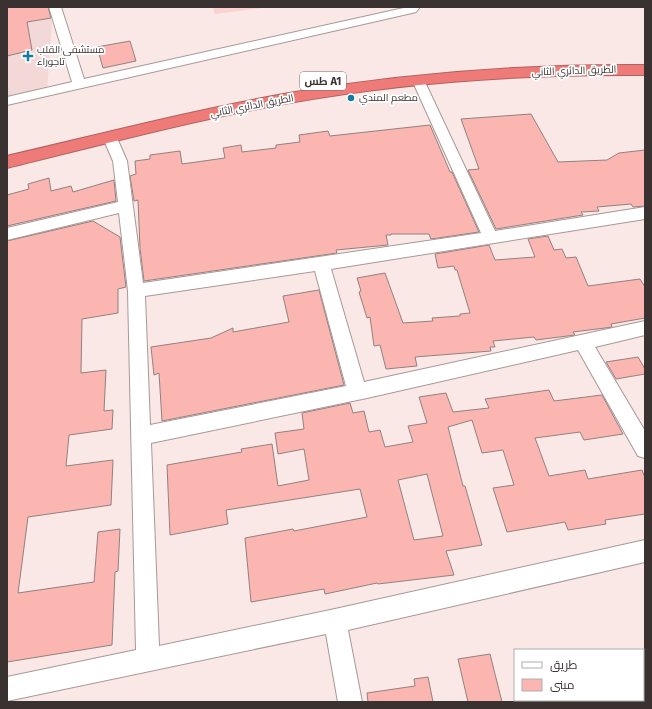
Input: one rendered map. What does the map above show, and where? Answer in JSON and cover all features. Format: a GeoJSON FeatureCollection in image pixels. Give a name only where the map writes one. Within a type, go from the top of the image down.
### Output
{"type":"FeatureCollection","features":[{"type":"Feature","properties":{"kind":"highway","name":"الطريق الدائري الثاني"},"geometry":{"type":"LineString","coordinates":[[7,147],[194,105],[270,90],[347,78],[447,65],[506,61],[571,58],[645,58]]}},
{"type":"Feature","properties":{"kind":"highway","name":"الطريق الدائري الثاني"},"geometry":{"type":"LineString","coordinates":[[7,162],[271,102],[418,80],[479,74],[553,71],[645,70]]}},
{"type":"Feature","properties":{"kind":"street"},"geometry":{"type":"LineString","coordinates":[[55,7],[78,82]]}},
{"type":"Feature","properties":{"kind":"street"},"geometry":{"type":"LineString","coordinates":[[7,101],[78,82],[389,7]]}},
{"type":"Feature","properties":{"kind":"street"},"geometry":{"type":"LineString","coordinates":[[7,95],[78,82],[265,42],[412,10],[414,7]]}},
{"type":"Feature","properties":{"kind":"street"},"geometry":{"type":"LineString","coordinates":[[418,80],[491,238]]}},
{"type":"Feature","properties":{"kind":"street"},"geometry":{"type":"LineString","coordinates":[[110,138],[120,161],[136,291],[148,659]]}},
{"type":"Feature","properties":{"kind":"street"},"geometry":{"type":"LineString","coordinates":[[7,234],[125,206]]}},
{"type":"Feature","properties":{"kind":"street"},"geometry":{"type":"LineString","coordinates":[[136,291],[491,238],[645,213]]}},
{"type":"Feature","properties":{"kind":"street"},"geometry":{"type":"LineString","coordinates":[[321,264],[357,392]]}},
{"type":"Feature","properties":{"kind":"street"},"geometry":{"type":"LineString","coordinates":[[141,436],[357,392],[645,328]]}},
{"type":"Feature","properties":{"kind":"street"},"geometry":{"type":"LineString","coordinates":[[582,341],[645,448]]}},
{"type":"Feature","properties":{"kind":"street"},"geometry":{"type":"LineString","coordinates":[[7,689],[335,621],[645,551]]}},
{"type":"Feature","properties":{"kind":"street"},"geometry":{"type":"LineString","coordinates":[[335,621],[350,702]]}},
{"type":"Feature","properties":{"kind":"shaded area","name":"مستشفى القلب تاجوراء"},"geometry":{"type":"Polygon","coordinates":[[[7,7],[48,7],[52,22],[47,91],[7,100],[7,7]]]}},
{"type":"Feature","properties":{"kind":"shaded area"},"geometry":{"type":"Polygon","coordinates":[[[213,7],[269,7],[215,14],[213,7]]]}},
{"type":"Feature","properties":{"kind":"building"},"geometry":{"type":"Polygon","coordinates":[[[7,7],[48,7],[51,18],[27,22],[32,50],[7,56],[7,7]]]}},
{"type":"Feature","properties":{"kind":"building"},"geometry":{"type":"Polygon","coordinates":[[[130,41],[136,61],[103,68],[97,47],[130,41]]]}},
{"type":"Feature","properties":{"kind":"building"},"geometry":{"type":"Polygon","coordinates":[[[531,114],[558,162],[607,160],[619,153],[645,150],[645,206],[633,207],[631,204],[597,207],[599,211],[581,212],[583,215],[496,229],[468,170],[479,169],[461,119],[531,114]]]}},
{"type":"Feature","properties":{"kind":"building"},"geometry":{"type":"Polygon","coordinates":[[[430,125],[450,172],[452,172],[479,232],[431,239],[429,234],[391,234],[386,235],[388,245],[336,250],[337,253],[144,281],[140,248],[138,200],[134,201],[130,176],[136,174],[135,161],[150,159],[150,155],[180,151],[182,164],[225,158],[223,148],[241,145],[242,152],[276,148],[276,145],[300,142],[299,135],[328,131],[330,136],[430,125]]]}},
{"type":"Feature","properties":{"kind":"building"},"geometry":{"type":"Polygon","coordinates":[[[49,178],[51,191],[71,186],[73,192],[114,180],[116,201],[7,226],[7,195],[29,189],[28,184],[49,178]]]}},
{"type":"Feature","properties":{"kind":"building"},"geometry":{"type":"Polygon","coordinates":[[[93,221],[120,237],[126,287],[118,289],[118,313],[82,319],[81,373],[106,370],[104,411],[113,410],[112,429],[69,435],[66,466],[113,460],[111,505],[28,517],[18,593],[94,582],[98,532],[120,529],[118,571],[115,572],[112,645],[7,662],[7,241],[93,221]]]}},
{"type":"Feature","properties":{"kind":"building"},"geometry":{"type":"Polygon","coordinates":[[[548,236],[554,250],[562,249],[566,258],[576,257],[588,286],[640,279],[645,287],[645,318],[611,324],[612,327],[573,332],[575,335],[536,340],[534,337],[493,341],[495,347],[490,347],[491,351],[415,357],[417,366],[386,369],[380,345],[374,346],[370,317],[367,318],[359,292],[361,291],[357,278],[385,273],[403,323],[433,321],[432,318],[460,316],[460,314],[470,313],[457,270],[455,270],[454,266],[438,268],[435,254],[489,245],[495,260],[535,257],[528,239],[548,236]]]}},
{"type":"Feature","properties":{"kind":"building"},"geometry":{"type":"Polygon","coordinates":[[[319,290],[344,385],[162,421],[159,373],[154,375],[151,347],[211,338],[233,328],[233,332],[289,322],[283,296],[319,290]]]}},
{"type":"Feature","properties":{"kind":"building"},"geometry":{"type":"Polygon","coordinates":[[[638,357],[645,369],[645,374],[616,379],[606,362],[638,357]]]}},
{"type":"Feature","properties":{"kind":"building"},"geometry":{"type":"Polygon","coordinates":[[[549,390],[554,401],[602,395],[623,434],[584,440],[580,432],[535,438],[549,476],[585,470],[588,479],[642,470],[645,478],[645,514],[605,520],[606,524],[568,530],[565,522],[507,532],[493,488],[514,485],[503,450],[482,453],[472,420],[448,427],[463,486],[465,486],[482,545],[446,551],[454,575],[377,583],[325,594],[324,589],[251,602],[245,538],[293,529],[294,531],[367,517],[360,489],[226,510],[228,524],[170,535],[167,465],[242,452],[241,449],[272,444],[278,486],[309,480],[304,449],[278,454],[275,433],[304,429],[302,413],[350,403],[353,413],[364,411],[369,432],[380,430],[385,447],[413,442],[408,426],[427,423],[419,397],[446,393],[453,412],[489,408],[485,399],[549,390]],[[427,474],[398,480],[414,540],[443,536],[427,474]]]}},
{"type":"Feature","properties":{"kind":"building"},"geometry":{"type":"Polygon","coordinates":[[[490,654],[502,702],[468,702],[458,659],[490,654]]]}},
{"type":"Feature","properties":{"kind":"building"},"geometry":{"type":"Polygon","coordinates":[[[428,677],[433,702],[368,702],[367,693],[415,686],[414,679],[428,677]]]}},
{"type":"Feature","properties":{"kind":"place","name":"مستشفى القلب تاجوراء"},"geometry":{"type":"Point","coordinates":[28,56]}},
{"type":"Feature","properties":{"kind":"place","name":"مطعم المندي"},"geometry":{"type":"Point","coordinates":[351,98]}}]}
